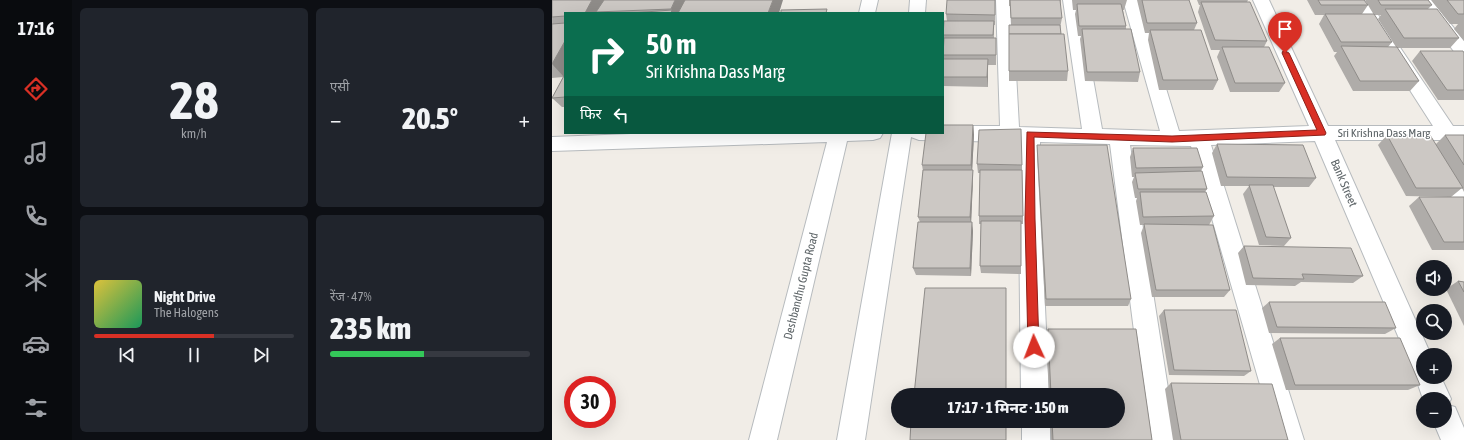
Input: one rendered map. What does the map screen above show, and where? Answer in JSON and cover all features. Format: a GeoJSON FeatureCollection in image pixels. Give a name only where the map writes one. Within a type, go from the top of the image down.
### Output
{"type":"FeatureCollection","features":[{"type":"Feature","properties":{"kind":"street"},"geometry":{"type":"LineString","coordinates":[[867,12],[870,0]]}},
{"type":"Feature","properties":{"kind":"street"},"geometry":{"type":"LineString","coordinates":[[917,12],[918,0]]}},
{"type":"Feature","properties":{"kind":"street"},"geometry":{"type":"LineString","coordinates":[[1004,0],[1030,219],[1035,388]]}},
{"type":"Feature","properties":{"kind":"street"},"geometry":{"type":"LineString","coordinates":[[1070,0],[1093,136]]}},
{"type":"Feature","properties":{"kind":"street"},"geometry":{"type":"LineString","coordinates":[[1132,0],[1172,139]]}},
{"type":"Feature","properties":{"kind":"street","name":"Bank Street"},"geometry":{"type":"LineString","coordinates":[[1261,0],[1322,133],[1416,350]]}},
{"type":"Feature","properties":{"kind":"street"},"geometry":{"type":"LineString","coordinates":[[1360,0],[1456,133]]}},
{"type":"Feature","properties":{"kind":"street"},"geometry":{"type":"LineString","coordinates":[[1424,0],[1464,53]]}},
{"type":"Feature","properties":{"kind":"street","name":"Sri Krishna Dass Marg"},"geometry":{"type":"LineString","coordinates":[[944,133],[1172,139],[1322,133],[1456,133]]}},
{"type":"Feature","properties":{"kind":"street"},"geometry":{"type":"LineString","coordinates":[[1419,133],[1464,203]]}},
{"type":"Feature","properties":{"kind":"street"},"geometry":{"type":"LineString","coordinates":[[552,144],[813,134]]}},
{"type":"Feature","properties":{"kind":"street","name":"Deshbandhu Gupta Road"},"geometry":{"type":"LineString","coordinates":[[763,440],[839,134]]}},
{"type":"Feature","properties":{"kind":"street"},"geometry":{"type":"LineString","coordinates":[[850,440],[902,134]]}},
{"type":"Feature","properties":{"kind":"street"},"geometry":{"type":"LineString","coordinates":[[1119,138],[1162,440]]}},
{"type":"Feature","properties":{"kind":"street"},"geometry":{"type":"LineString","coordinates":[[1199,138],[1290,440]]}},
{"type":"Feature","properties":{"kind":"street"},"geometry":{"type":"LineString","coordinates":[[1036,428],[1036,440]]}},
{"type":"Feature","properties":{"kind":"street"},"geometry":{"type":"LineString","coordinates":[[1450,428],[1455,440]]}},
{"type":"Feature","properties":{"kind":"building"},"geometry":{"type":"Polygon","coordinates":[[[552,0],[592,0],[586,12],[564,12],[564,16],[552,17],[552,0]]]}},
{"type":"Feature","properties":{"kind":"building"},"geometry":{"type":"Polygon","coordinates":[[[604,0],[675,0],[671,9],[596,12],[604,0]]]}},
{"type":"Feature","properties":{"kind":"building"},"geometry":{"type":"Polygon","coordinates":[[[685,0],[773,0],[768,12],[679,12],[685,0]]]}},
{"type":"Feature","properties":{"kind":"building"},"geometry":{"type":"Polygon","coordinates":[[[947,0],[995,0],[995,15],[946,14],[947,0]]]}},
{"type":"Feature","properties":{"kind":"building"},"geometry":{"type":"Polygon","coordinates":[[[1010,0],[1060,0],[1062,18],[1011,18],[1010,0]]]}},
{"type":"Feature","properties":{"kind":"building"},"geometry":{"type":"Polygon","coordinates":[[[1142,0],[1189,0],[1197,23],[1147,23],[1142,0]]]}},
{"type":"Feature","properties":{"kind":"building"},"geometry":{"type":"Polygon","coordinates":[[[1318,0],[1364,0],[1368,5],[1321,5],[1318,0]]]}},
{"type":"Feature","properties":{"kind":"building"},"geometry":{"type":"Polygon","coordinates":[[[1378,0],[1428,0],[1432,5],[1381,5],[1378,0]]]}},
{"type":"Feature","properties":{"kind":"building"},"geometry":{"type":"Polygon","coordinates":[[[1447,0],[1464,0],[1464,14],[1458,14],[1447,0]]]}},
{"type":"Feature","properties":{"kind":"building"},"geometry":{"type":"Polygon","coordinates":[[[1201,2],[1250,2],[1267,41],[1215,40],[1201,2]]]}},
{"type":"Feature","properties":{"kind":"building"},"geometry":{"type":"Polygon","coordinates":[[[1077,4],[1121,4],[1126,26],[1079,26],[1077,4]]]}},
{"type":"Feature","properties":{"kind":"building"},"geometry":{"type":"Polygon","coordinates":[[[827,9],[826,12],[781,12],[781,10],[827,9]]]}},
{"type":"Feature","properties":{"kind":"building"},"geometry":{"type":"Polygon","coordinates":[[[1385,9],[1437,9],[1459,38],[1404,38],[1385,9]]]}},
{"type":"Feature","properties":{"kind":"building"},"geometry":{"type":"Polygon","coordinates":[[[672,10],[671,12],[645,12],[672,10]]]}},
{"type":"Feature","properties":{"kind":"building"},"geometry":{"type":"Polygon","coordinates":[[[1325,14],[1374,14],[1392,42],[1341,42],[1325,14]]]}},
{"type":"Feature","properties":{"kind":"building"},"geometry":{"type":"Polygon","coordinates":[[[944,21],[994,21],[993,35],[944,35],[944,21]]]}},
{"type":"Feature","properties":{"kind":"building"},"geometry":{"type":"Polygon","coordinates":[[[564,23],[564,43],[552,64],[552,24],[564,23]]]}},
{"type":"Feature","properties":{"kind":"building"},"geometry":{"type":"Polygon","coordinates":[[[1009,25],[1060,25],[1061,34],[1009,34],[1009,25]]]}},
{"type":"Feature","properties":{"kind":"building"},"geometry":{"type":"Polygon","coordinates":[[[1082,29],[1131,29],[1140,72],[1087,72],[1082,29]]]}},
{"type":"Feature","properties":{"kind":"building"},"geometry":{"type":"Polygon","coordinates":[[[1150,30],[1201,30],[1218,80],[1163,80],[1150,30]]]}},
{"type":"Feature","properties":{"kind":"building"},"geometry":{"type":"Polygon","coordinates":[[[1009,34],[1064,34],[1068,71],[1009,71],[1009,34]]]}},
{"type":"Feature","properties":{"kind":"building"},"geometry":{"type":"Polygon","coordinates":[[[944,38],[996,38],[996,55],[944,55],[944,38]]]}},
{"type":"Feature","properties":{"kind":"building"},"geometry":{"type":"Polygon","coordinates":[[[1341,46],[1397,47],[1419,81],[1360,81],[1341,46]]]}},
{"type":"Feature","properties":{"kind":"building"},"geometry":{"type":"Polygon","coordinates":[[[1222,47],[1269,47],[1285,83],[1235,83],[1222,47]]]}},
{"type":"Feature","properties":{"kind":"building"},"geometry":{"type":"Polygon","coordinates":[[[1420,51],[1463,51],[1464,90],[1447,90],[1420,51]]]}},
{"type":"Feature","properties":{"kind":"building"},"geometry":{"type":"Polygon","coordinates":[[[944,59],[988,59],[987,77],[944,77],[944,59]]]}},
{"type":"Feature","properties":{"kind":"building"},"geometry":{"type":"Polygon","coordinates":[[[564,76],[564,97],[552,98],[564,76]]]}},
{"type":"Feature","properties":{"kind":"building"},"geometry":{"type":"Polygon","coordinates":[[[944,125],[973,125],[971,165],[922,165],[926,134],[944,134],[944,125]]]}},
{"type":"Feature","properties":{"kind":"building"},"geometry":{"type":"Polygon","coordinates":[[[1021,129],[1022,165],[977,164],[979,130],[1021,129]]]}},
{"type":"Feature","properties":{"kind":"building"},"geometry":{"type":"Polygon","coordinates":[[[1387,135],[1430,135],[1463,188],[1416,188],[1387,135]]]}},
{"type":"Feature","properties":{"kind":"building"},"geometry":{"type":"Polygon","coordinates":[[[1445,135],[1464,135],[1464,165],[1445,135]]]}},
{"type":"Feature","properties":{"kind":"building"},"geometry":{"type":"Polygon","coordinates":[[[1217,144],[1303,145],[1316,178],[1227,177],[1217,144]]]}},
{"type":"Feature","properties":{"kind":"building"},"geometry":{"type":"Polygon","coordinates":[[[1037,145],[1107,145],[1131,299],[1046,299],[1037,145]]]}},
{"type":"Feature","properties":{"kind":"building"},"geometry":{"type":"Polygon","coordinates":[[[1133,148],[1197,148],[1203,167],[1136,168],[1133,148]]]}},
{"type":"Feature","properties":{"kind":"building"},"geometry":{"type":"Polygon","coordinates":[[[923,170],[973,170],[970,217],[918,217],[923,170]]]}},
{"type":"Feature","properties":{"kind":"building"},"geometry":{"type":"Polygon","coordinates":[[[980,170],[1022,170],[1023,216],[979,216],[980,170]]]}},
{"type":"Feature","properties":{"kind":"building"},"geometry":{"type":"Polygon","coordinates":[[[1202,171],[1207,189],[1138,189],[1135,173],[1202,171]]]}},
{"type":"Feature","properties":{"kind":"building"},"geometry":{"type":"Polygon","coordinates":[[[1249,185],[1273,185],[1291,238],[1266,237],[1249,185]]]}},
{"type":"Feature","properties":{"kind":"building"},"geometry":{"type":"Polygon","coordinates":[[[1140,192],[1206,192],[1214,216],[1143,217],[1140,192]]]}},
{"type":"Feature","properties":{"kind":"building"},"geometry":{"type":"Polygon","coordinates":[[[1419,197],[1464,197],[1464,242],[1444,242],[1419,197]]]}},
{"type":"Feature","properties":{"kind":"building"},"geometry":{"type":"Polygon","coordinates":[[[981,221],[1021,221],[1021,266],[980,266],[981,221]]]}},
{"type":"Feature","properties":{"kind":"building"},"geometry":{"type":"Polygon","coordinates":[[[918,222],[972,222],[970,268],[913,268],[918,222]]]}},
{"type":"Feature","properties":{"kind":"building"},"geometry":{"type":"Polygon","coordinates":[[[1144,224],[1213,225],[1230,290],[1156,290],[1144,224]]]}},
{"type":"Feature","properties":{"kind":"building"},"geometry":{"type":"Polygon","coordinates":[[[1244,246],[1351,248],[1363,276],[1302,274],[1304,279],[1253,278],[1244,246]]]}},
{"type":"Feature","properties":{"kind":"building"},"geometry":{"type":"Polygon","coordinates":[[[1458,281],[1464,282],[1464,292],[1458,281]]]}},
{"type":"Feature","properties":{"kind":"building"},"geometry":{"type":"Polygon","coordinates":[[[925,288],[1006,288],[1006,388],[915,388],[925,288]]]}},
{"type":"Feature","properties":{"kind":"building"},"geometry":{"type":"Polygon","coordinates":[[[1269,302],[1385,302],[1396,328],[1277,327],[1269,302]]]}},
{"type":"Feature","properties":{"kind":"building"},"geometry":{"type":"Polygon","coordinates":[[[1164,310],[1236,310],[1251,371],[1174,370],[1164,310]]]}},
{"type":"Feature","properties":{"kind":"building"},"geometry":{"type":"Polygon","coordinates":[[[1048,329],[1136,329],[1152,440],[1053,440],[1052,428],[1125,428],[1125,388],[1051,388],[1048,329]]]}},
{"type":"Feature","properties":{"kind":"building"},"geometry":{"type":"Polygon","coordinates":[[[1280,338],[1400,338],[1416,376],[1416,384],[1420,385],[1295,385],[1280,338]]]}},
{"type":"Feature","properties":{"kind":"building"},"geometry":{"type":"Polygon","coordinates":[[[1171,383],[1272,384],[1288,440],[1181,440],[1171,383]]]}},
{"type":"Feature","properties":{"kind":"building"},"geometry":{"type":"Polygon","coordinates":[[[911,428],[1006,428],[1006,440],[910,440],[911,428]]]}},
{"type":"Feature","properties":{"kind":"route"},"geometry":{"type":"LineString","coordinates":[[1034,347],[1030,219],[1030,134],[1172,139],[1322,133],[1285,53]]}}]}
